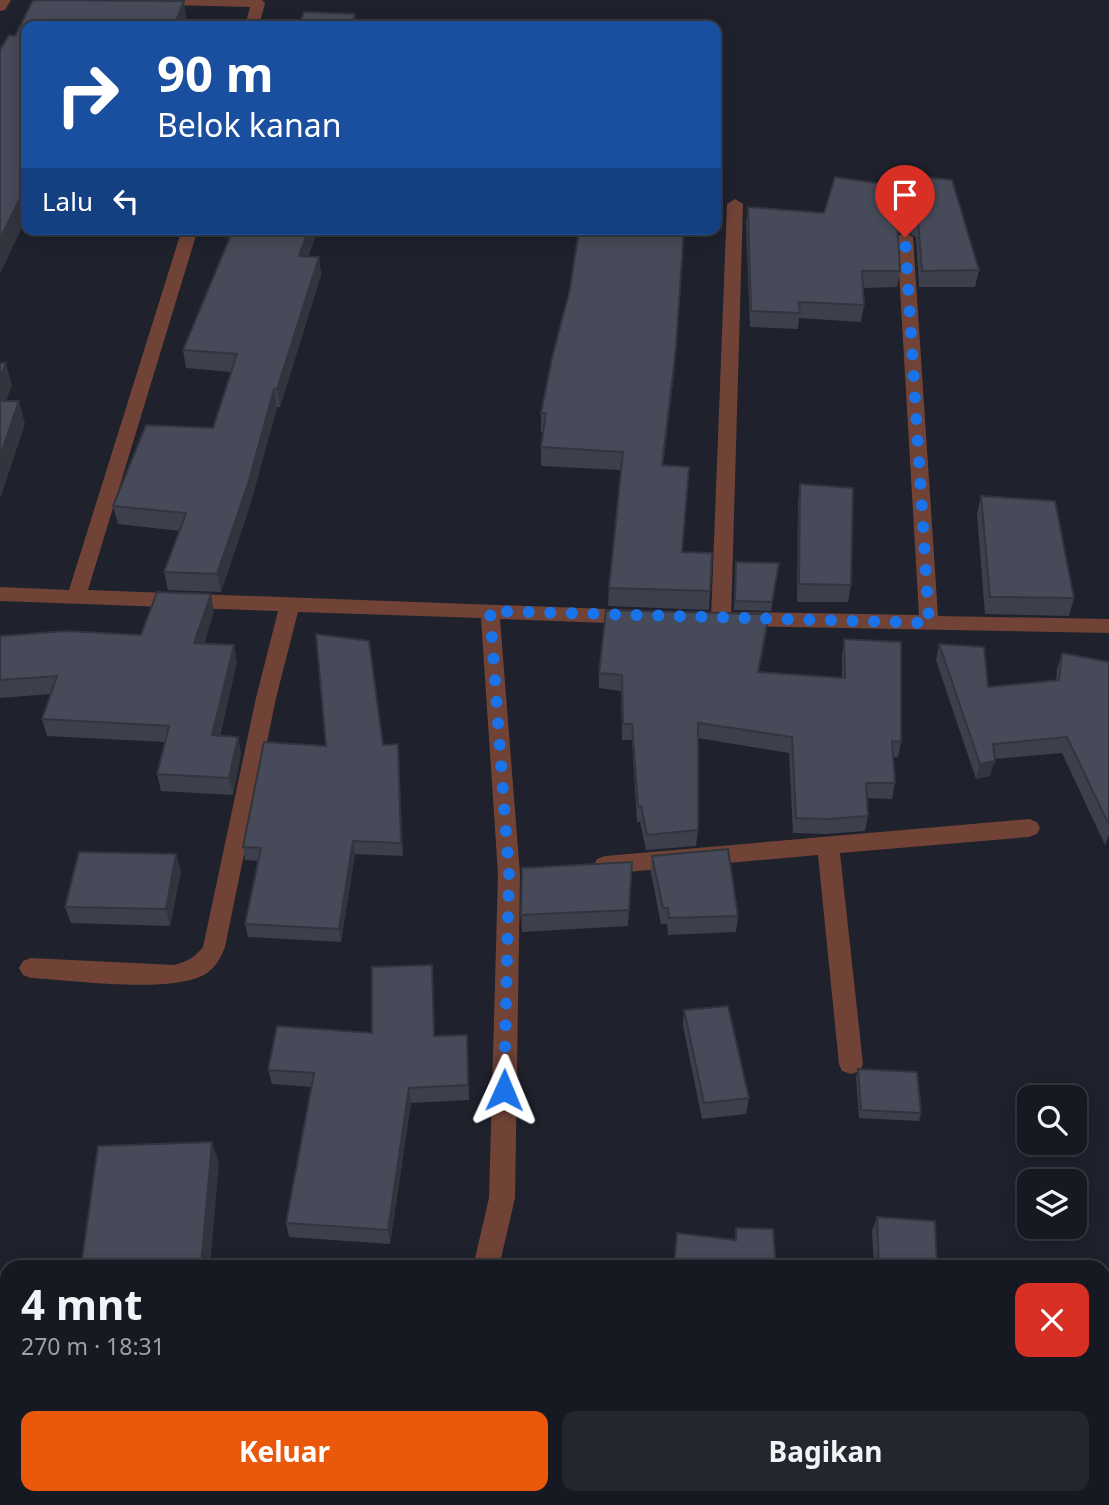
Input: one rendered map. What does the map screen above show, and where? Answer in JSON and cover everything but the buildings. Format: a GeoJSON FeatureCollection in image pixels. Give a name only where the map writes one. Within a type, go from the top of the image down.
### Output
{"type":"FeatureCollection","features":[{"type":"Feature","properties":{"kind":"street"},"geometry":{"type":"LineString","coordinates":[[0,7],[4,0]]}},
{"type":"Feature","properties":{"kind":"street"},"geometry":{"type":"LineString","coordinates":[[132,0],[258,3],[253,21]]}},
{"type":"Feature","properties":{"kind":"street"},"geometry":{"type":"LineString","coordinates":[[721,619],[735,204]]}},
{"type":"Feature","properties":{"kind":"street"},"geometry":{"type":"LineString","coordinates":[[76,597],[188,235]]}},
{"type":"Feature","properties":{"kind":"street"},"geometry":{"type":"LineString","coordinates":[[905,237],[929,623]]}},
{"type":"Feature","properties":{"kind":"street"},"geometry":{"type":"LineString","coordinates":[[0,594],[654,617]]}},
{"type":"Feature","properties":{"kind":"street"},"geometry":{"type":"LineString","coordinates":[[31,968],[174,975],[192,971],[208,960],[214,947],[266,698],[290,604]]}},
{"type":"Feature","properties":{"kind":"street"},"geometry":{"type":"LineString","coordinates":[[488,1260],[502,1198],[509,874],[490,611]]}},
{"type":"Feature","properties":{"kind":"street"},"geometry":{"type":"LineString","coordinates":[[695,619],[1109,626]]}},
{"type":"Feature","properties":{"kind":"street"},"geometry":{"type":"LineString","coordinates":[[578,868],[1029,828]]}},
{"type":"Feature","properties":{"kind":"street"},"geometry":{"type":"LineString","coordinates":[[828,845],[832,915],[847,1013],[851,1064]]}},
{"type":"Feature","properties":{"kind":"street"},"geometry":{"type":"LineString","coordinates":[[509,874],[537,872]]}},
{"type":"Feature","properties":{"kind":"route"},"geometry":{"type":"LineString","coordinates":[[504,1090],[509,874],[490,611],[695,619],[929,623],[905,237]]}}]}
